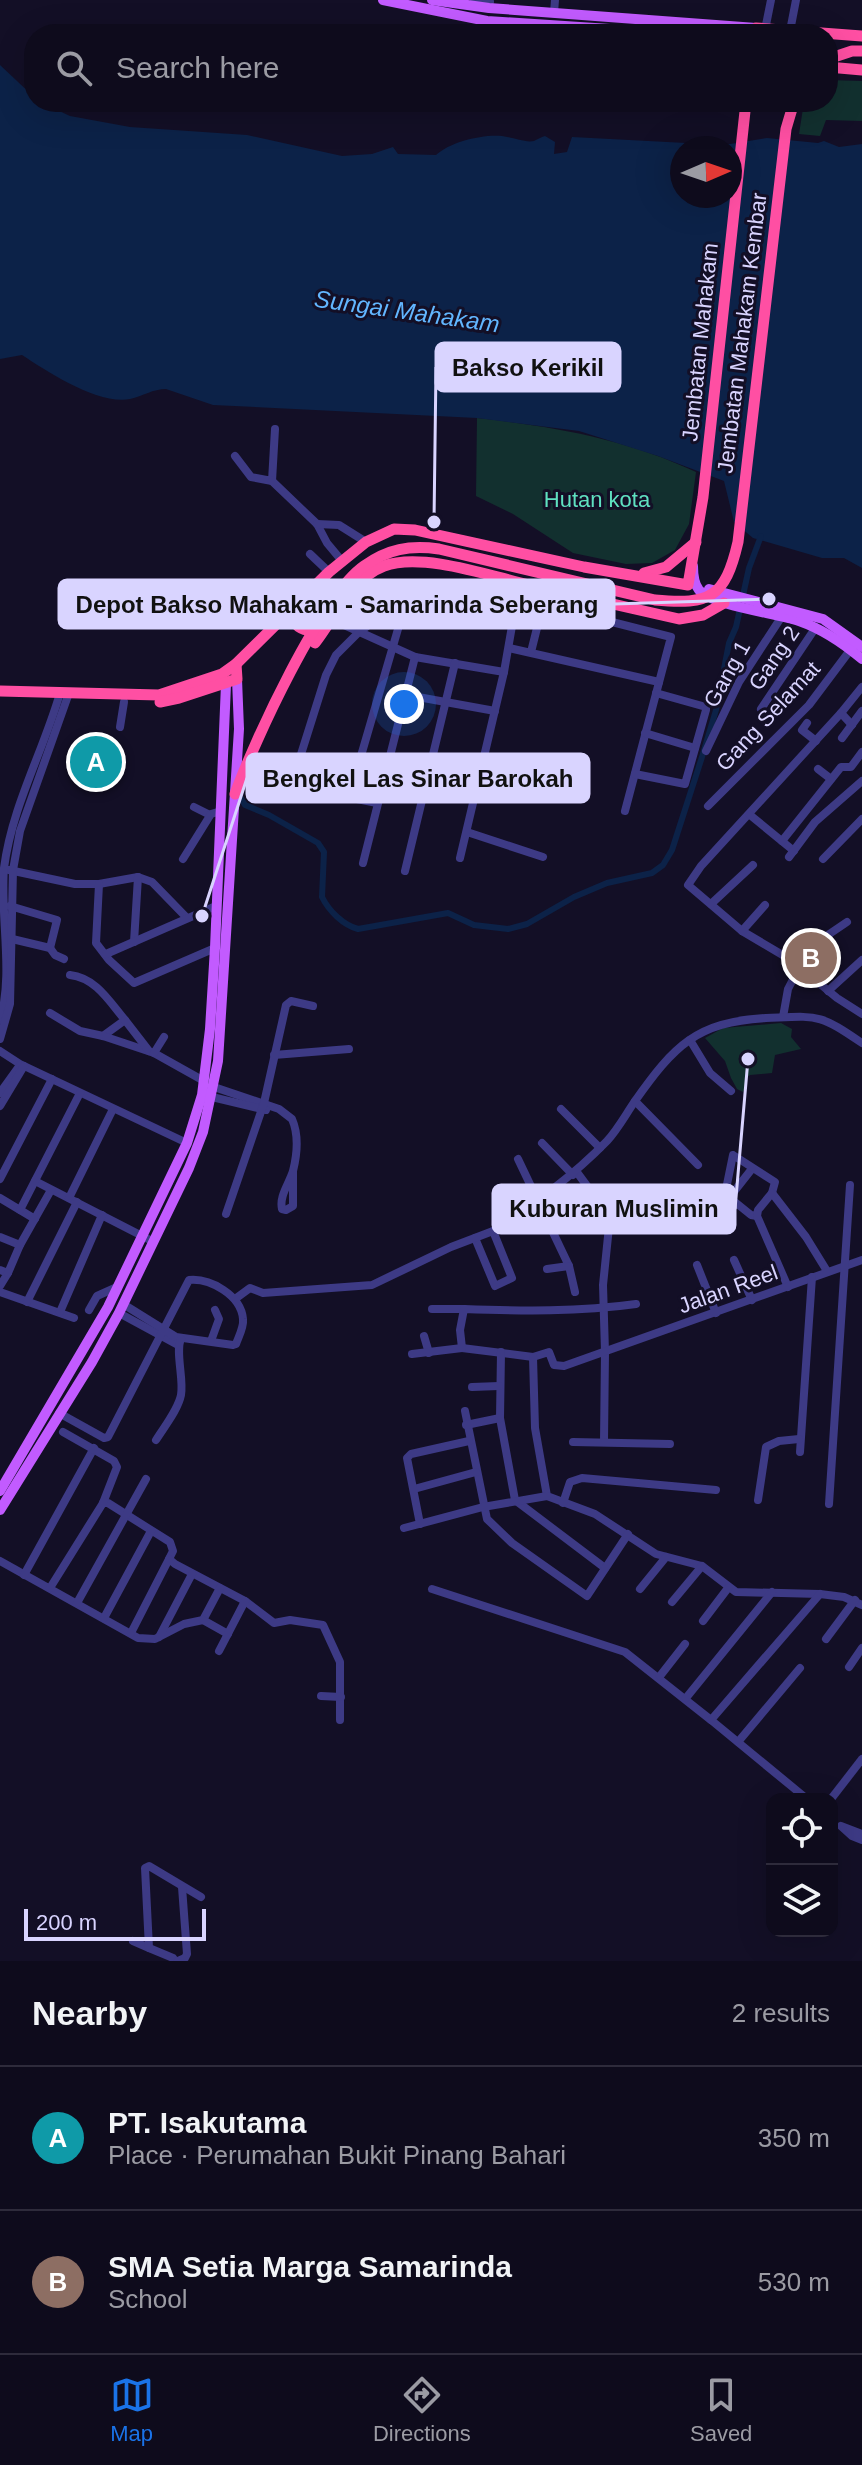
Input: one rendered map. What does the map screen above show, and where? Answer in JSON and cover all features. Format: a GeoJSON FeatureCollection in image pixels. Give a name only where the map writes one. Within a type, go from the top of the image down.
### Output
{"type":"FeatureCollection","features":[{"type":"Feature","properties":{"kind":"highway"},"geometry":{"type":"LineString","coordinates":[[838,34],[862,36]]}},
{"type":"Feature","properties":{"kind":"highway"},"geometry":{"type":"LineString","coordinates":[[838,56],[862,51]]}},
{"type":"Feature","properties":{"kind":"highway"},"geometry":{"type":"LineString","coordinates":[[838,68],[862,70]]}},
{"type":"Feature","properties":{"kind":"highway","name":"Jembatan Mahakam"},"geometry":{"type":"LineString","coordinates":[[692,585],[745,112]]}},
{"type":"Feature","properties":{"kind":"highway","name":"Jembatan Mahakam Kembar"},"geometry":{"type":"LineString","coordinates":[[329,617],[346,583],[361,568],[397,548],[419,547],[463,555],[655,600],[688,603],[700,600],[722,585],[732,567],[738,542],[786,129],[791,112]]}},
{"type":"Feature","properties":{"kind":"highway"},"geometry":{"type":"LineString","coordinates":[[0,691],[124,702],[166,701],[229,679],[236,664],[329,572],[366,542],[394,529],[415,530],[550,560],[692,585]]}},
{"type":"Feature","properties":{"kind":"highway"},"geometry":{"type":"LineString","coordinates":[[636,575],[666,567],[696,542]]}},
{"type":"Feature","properties":{"kind":"highway"},"geometry":{"type":"LineString","coordinates":[[235,794],[254,746],[316,630],[366,576],[383,566],[419,562],[679,619],[703,615],[724,603]]}},
{"type":"Feature","properties":{"kind":"highway"},"geometry":{"type":"LineString","coordinates":[[308,593],[310,609],[329,617]]}},
{"type":"Feature","properties":{"kind":"highway"},"geometry":{"type":"LineString","coordinates":[[290,611],[298,627],[316,630]]}},
{"type":"Feature","properties":{"kind":"highway"},"geometry":{"type":"LineString","coordinates":[[303,652],[315,643],[329,617]]}},
{"type":"Feature","properties":{"kind":"highway"},"geometry":{"type":"LineString","coordinates":[[0,697],[159,695],[229,679]]}},
{"type":"Feature","properties":{"kind":"main road"},"geometry":{"type":"LineString","coordinates":[[383,0],[483,20],[541,24]]}},
{"type":"Feature","properties":{"kind":"main road"},"geometry":{"type":"LineString","coordinates":[[432,0],[679,24]]}},
{"type":"Feature","properties":{"kind":"main road"},"geometry":{"type":"LineString","coordinates":[[692,585],[724,603],[823,619],[858,644],[862,659]]}},
{"type":"Feature","properties":{"kind":"main road"},"geometry":{"type":"LineString","coordinates":[[692,585],[784,612],[858,644]]}},
{"type":"Feature","properties":{"kind":"main road"},"geometry":{"type":"LineString","coordinates":[[0,1510],[121,1309],[187,1143],[204,1081],[216,906],[235,794],[239,729],[229,679]]}},
{"type":"Feature","properties":{"kind":"main road"},"geometry":{"type":"LineString","coordinates":[[0,1491],[189,1168],[203,1132],[218,1061],[225,842],[221,811],[229,679]]}},
{"type":"Feature","properties":{"kind":"street"},"geometry":{"type":"LineString","coordinates":[[554,13],[555,0]]}},
{"type":"Feature","properties":{"kind":"street"},"geometry":{"type":"LineString","coordinates":[[762,24],[771,0]]}},
{"type":"Feature","properties":{"kind":"street"},"geometry":{"type":"LineString","coordinates":[[791,24],[796,0]]}},
{"type":"Feature","properties":{"kind":"street"},"geometry":{"type":"LineString","coordinates":[[483,20],[485,3]]}},
{"type":"Feature","properties":{"kind":"street"},"geometry":{"type":"LineString","coordinates":[[272,481],[275,429]]}},
{"type":"Feature","properties":{"kind":"street"},"geometry":{"type":"LineString","coordinates":[[235,456],[251,477],[272,481],[317,524],[342,561]]}},
{"type":"Feature","properties":{"kind":"street"},"geometry":{"type":"LineString","coordinates":[[317,524],[339,525],[366,542]]}},
{"type":"Feature","properties":{"kind":"street"},"geometry":{"type":"LineString","coordinates":[[310,554],[329,572]]}},
{"type":"Feature","properties":{"kind":"street"},"geometry":{"type":"LineString","coordinates":[[291,786],[326,675],[336,655],[359,632],[383,615],[405,605],[431,600],[513,620]]}},
{"type":"Feature","properties":{"kind":"street"},"geometry":{"type":"LineString","coordinates":[[460,858],[504,672],[516,603]]}},
{"type":"Feature","properties":{"kind":"street"},"geometry":{"type":"LineString","coordinates":[[349,797],[405,605]]}},
{"type":"Feature","properties":{"kind":"street"},"geometry":{"type":"LineString","coordinates":[[531,652],[542,608],[671,637],[625,811]]}},
{"type":"Feature","properties":{"kind":"street","name":"Gang 1"},"geometry":{"type":"LineString","coordinates":[[706,751],[739,682],[784,612]]}},
{"type":"Feature","properties":{"kind":"street"},"geometry":{"type":"LineString","coordinates":[[329,617],[415,657],[504,672]]}},
{"type":"Feature","properties":{"kind":"street","name":"Gang 2"},"geometry":{"type":"LineString","coordinates":[[761,709],[816,627]]}},
{"type":"Feature","properties":{"kind":"street","name":"Gang Selamat"},"geometry":{"type":"LineString","coordinates":[[708,806],[809,705],[858,644]]}},
{"type":"Feature","properties":{"kind":"street"},"geometry":{"type":"LineString","coordinates":[[509,648],[659,682]]}},
{"type":"Feature","properties":{"kind":"street"},"geometry":{"type":"LineString","coordinates":[[363,863],[415,657]]}},
{"type":"Feature","properties":{"kind":"street"},"geometry":{"type":"LineString","coordinates":[[405,871],[455,663]]}},
{"type":"Feature","properties":{"kind":"street"},"geometry":{"type":"LineString","coordinates":[[862,687],[691,879],[690,887],[742,931],[800,966],[828,991],[862,1014]]}},
{"type":"Feature","properties":{"kind":"street"},"geometry":{"type":"LineString","coordinates":[[635,774],[685,784],[706,707],[656,693]]}},
{"type":"Feature","properties":{"kind":"street"},"geometry":{"type":"LineString","coordinates":[[407,695],[495,711]]}},
{"type":"Feature","properties":{"kind":"street"},"geometry":{"type":"LineString","coordinates":[[0,1020],[5,993],[8,870],[63,697]]}},
{"type":"Feature","properties":{"kind":"street"},"geometry":{"type":"LineString","coordinates":[[120,727],[124,702]]}},
{"type":"Feature","properties":{"kind":"street"},"geometry":{"type":"LineString","coordinates":[[842,738],[862,711]]}},
{"type":"Feature","properties":{"kind":"street"},"geometry":{"type":"LineString","coordinates":[[841,713],[852,725]]}},
{"type":"Feature","properties":{"kind":"street"},"geometry":{"type":"LineString","coordinates":[[807,723],[802,730],[816,741]]}},
{"type":"Feature","properties":{"kind":"street"},"geometry":{"type":"LineString","coordinates":[[645,733],[695,748]]}},
{"type":"Feature","properties":{"kind":"street"},"geometry":{"type":"LineString","coordinates":[[782,841],[843,765],[851,767],[862,752]]}},
{"type":"Feature","properties":{"kind":"street"},"geometry":{"type":"LineString","coordinates":[[389,761],[430,772],[478,779]]}},
{"type":"Feature","properties":{"kind":"street"},"geometry":{"type":"LineString","coordinates":[[818,769],[831,779]]}},
{"type":"Feature","properties":{"kind":"street"},"geometry":{"type":"LineString","coordinates":[[241,776],[377,803]]}},
{"type":"Feature","properties":{"kind":"street"},"geometry":{"type":"LineString","coordinates":[[750,815],[782,841],[791,854],[815,822],[862,781]]}},
{"type":"Feature","properties":{"kind":"street"},"geometry":{"type":"LineString","coordinates":[[194,807],[210,815]]}},
{"type":"Feature","properties":{"kind":"street"},"geometry":{"type":"LineString","coordinates":[[183,859],[210,815],[221,811]]}},
{"type":"Feature","properties":{"kind":"street"},"geometry":{"type":"LineString","coordinates":[[823,859],[862,819]]}},
{"type":"Feature","properties":{"kind":"street"},"geometry":{"type":"LineString","coordinates":[[467,832],[543,857]]}},
{"type":"Feature","properties":{"kind":"street"},"geometry":{"type":"LineString","coordinates":[[711,904],[753,865]]}},
{"type":"Feature","properties":{"kind":"street"},"geometry":{"type":"LineString","coordinates":[[8,870],[75,884],[99,884],[138,877],[152,882],[187,918]]}},
{"type":"Feature","properties":{"kind":"street"},"geometry":{"type":"LineString","coordinates":[[134,942],[138,877]]}},
{"type":"Feature","properties":{"kind":"street"},"geometry":{"type":"LineString","coordinates":[[99,884],[96,943],[134,983],[215,948]]}},
{"type":"Feature","properties":{"kind":"street"},"geometry":{"type":"LineString","coordinates":[[742,931],[765,905]]}},
{"type":"Feature","properties":{"kind":"street"},"geometry":{"type":"LineString","coordinates":[[7,906],[57,920],[50,948]]}},
{"type":"Feature","properties":{"kind":"street"},"geometry":{"type":"LineString","coordinates":[[106,954],[216,906]]}},
{"type":"Feature","properties":{"kind":"street"},"geometry":{"type":"LineString","coordinates":[[791,960],[847,922]]}},
{"type":"Feature","properties":{"kind":"street"},"geometry":{"type":"LineString","coordinates":[[7,938],[50,948],[55,955],[64,959]]}},
{"type":"Feature","properties":{"kind":"street"},"geometry":{"type":"LineString","coordinates":[[0,1039],[10,1004],[7,938]]}},
{"type":"Feature","properties":{"kind":"street"},"geometry":{"type":"LineString","coordinates":[[828,991],[862,960]]}},
{"type":"Feature","properties":{"kind":"street"},"geometry":{"type":"LineString","coordinates":[[783,1017],[788,989],[800,966]]}},
{"type":"Feature","properties":{"kind":"street"},"geometry":{"type":"LineString","coordinates":[[70,975],[81,976],[98,988],[152,1052]]}},
{"type":"Feature","properties":{"kind":"street"},"geometry":{"type":"LineString","coordinates":[[226,1214],[262,1107],[288,1002],[313,1006]]}},
{"type":"Feature","properties":{"kind":"street"},"geometry":{"type":"LineString","coordinates":[[50,1013],[80,1031],[152,1052],[204,1081]]}},
{"type":"Feature","properties":{"kind":"street"},"geometry":{"type":"LineString","coordinates":[[235,1299],[250,1288],[263,1293],[372,1285],[493,1231],[574,1173],[610,1138],[665,1061],[690,1040],[722,1023],[800,1015],[822,1018],[862,1043]]}},
{"type":"Feature","properties":{"kind":"street"},"geometry":{"type":"LineString","coordinates":[[103,1036],[125,1020]]}},
{"type":"Feature","properties":{"kind":"street"},"geometry":{"type":"LineString","coordinates":[[152,1052],[164,1037]]}},
{"type":"Feature","properties":{"kind":"street"},"geometry":{"type":"LineString","coordinates":[[690,1040],[710,1073],[731,1091]]}},
{"type":"Feature","properties":{"kind":"street"},"geometry":{"type":"LineString","coordinates":[[274,1055],[349,1049]]}},
{"type":"Feature","properties":{"kind":"street"},"geometry":{"type":"LineString","coordinates":[[0,1050],[22,1065],[187,1143]]}},
{"type":"Feature","properties":{"kind":"street"},"geometry":{"type":"LineString","coordinates":[[0,1106],[2,1095],[22,1065]]}},
{"type":"Feature","properties":{"kind":"street"},"geometry":{"type":"LineString","coordinates":[[0,1179],[52,1079]]}},
{"type":"Feature","properties":{"kind":"street"},"geometry":{"type":"LineString","coordinates":[[213,1092],[288,1114],[295,1127],[297,1145],[293,1171]]}},
{"type":"Feature","properties":{"kind":"street"},"geometry":{"type":"LineString","coordinates":[[20,1210],[80,1093]]}},
{"type":"Feature","properties":{"kind":"street"},"geometry":{"type":"LineString","coordinates":[[635,1101],[698,1165]]}},
{"type":"Feature","properties":{"kind":"street"},"geometry":{"type":"LineString","coordinates":[[27,1302],[113,1109]]}},
{"type":"Feature","properties":{"kind":"street"},"geometry":{"type":"LineString","coordinates":[[561,1109],[600,1148]]}},
{"type":"Feature","properties":{"kind":"street"},"geometry":{"type":"LineString","coordinates":[[542,1143],[574,1173],[609,1214],[602,1309],[604,1441]]}},
{"type":"Feature","properties":{"kind":"street"},"geometry":{"type":"LineString","coordinates":[[757,1216],[751,1215],[725,1192],[733,1155],[775,1182],[772,1193],[758,1210],[757,1216],[788,1287]]}},
{"type":"Feature","properties":{"kind":"street"},"geometry":{"type":"LineString","coordinates":[[518,1159],[569,1266],[575,1292]]}},
{"type":"Feature","properties":{"kind":"street"},"geometry":{"type":"LineString","coordinates":[[729,1198],[751,1170]]}},
{"type":"Feature","properties":{"kind":"street"},"geometry":{"type":"LineString","coordinates":[[35,1181],[147,1239]]}},
{"type":"Feature","properties":{"kind":"street"},"geometry":{"type":"LineString","coordinates":[[829,1504],[850,1185]]}},
{"type":"Feature","properties":{"kind":"street"},"geometry":{"type":"LineString","coordinates":[[0,1286],[4,1272],[51,1190]]}},
{"type":"Feature","properties":{"kind":"street"},"geometry":{"type":"LineString","coordinates":[[772,1193],[806,1237],[827,1271]]}},
{"type":"Feature","properties":{"kind":"street"},"geometry":{"type":"LineString","coordinates":[[0,1198],[35,1219]]}},
{"type":"Feature","properties":{"kind":"street"},"geometry":{"type":"LineString","coordinates":[[60,1312],[102,1215]]}},
{"type":"Feature","properties":{"kind":"street"},"geometry":{"type":"LineString","coordinates":[[475,1238],[498,1287],[513,1277],[493,1231]]}},
{"type":"Feature","properties":{"kind":"street"},"geometry":{"type":"LineString","coordinates":[[0,1237],[20,1245]]}},
{"type":"Feature","properties":{"kind":"street"},"geometry":{"type":"LineString","coordinates":[[734,1260],[752,1300]]}},
{"type":"Feature","properties":{"kind":"street","name":"Jalan Reel"},"geometry":{"type":"LineString","coordinates":[[533,1357],[549,1352],[557,1367],[862,1260]]}},
{"type":"Feature","properties":{"kind":"street"},"geometry":{"type":"LineString","coordinates":[[697,1265],[716,1313]]}},
{"type":"Feature","properties":{"kind":"street"},"geometry":{"type":"LineString","coordinates":[[547,1269],[569,1266]]}},
{"type":"Feature","properties":{"kind":"street"},"geometry":{"type":"LineString","coordinates":[[800,1452],[812,1277]]}},
{"type":"Feature","properties":{"kind":"street"},"geometry":{"type":"LineString","coordinates":[[59,1413],[104,1438],[108,1437],[162,1332],[191,1279],[225,1291],[235,1299],[243,1319],[236,1344],[180,1342],[162,1332],[121,1309]]}},
{"type":"Feature","properties":{"kind":"street"},"geometry":{"type":"LineString","coordinates":[[89,1310],[99,1294],[117,1287]]}},
{"type":"Feature","properties":{"kind":"street"},"geometry":{"type":"LineString","coordinates":[[0,1292],[74,1318]]}},
{"type":"Feature","properties":{"kind":"street"},"geometry":{"type":"LineString","coordinates":[[432,1309],[602,1309],[636,1304]]}},
{"type":"Feature","properties":{"kind":"street"},"geometry":{"type":"LineString","coordinates":[[462,1348],[460,1330],[464,1309]]}},
{"type":"Feature","properties":{"kind":"street"},"geometry":{"type":"LineString","coordinates":[[211,1341],[219,1319],[215,1310]]}},
{"type":"Feature","properties":{"kind":"street"},"geometry":{"type":"LineString","coordinates":[[424,1336],[429,1353]]}},
{"type":"Feature","properties":{"kind":"street"},"geometry":{"type":"LineString","coordinates":[[156,1440],[181,1398],[180,1342]]}},
{"type":"Feature","properties":{"kind":"street"},"geometry":{"type":"LineString","coordinates":[[412,1354],[462,1348],[533,1357],[535,1428],[547,1496]]}},
{"type":"Feature","properties":{"kind":"street"},"geometry":{"type":"LineString","coordinates":[[501,1352],[500,1418],[515,1500],[605,1568]]}},
{"type":"Feature","properties":{"kind":"street"},"geometry":{"type":"LineString","coordinates":[[472,1387],[499,1386]]}},
{"type":"Feature","properties":{"kind":"street"},"geometry":{"type":"LineString","coordinates":[[465,1411],[483,1507],[489,1522],[512,1543],[584,1596],[590,1594],[628,1534]]}},
{"type":"Feature","properties":{"kind":"street"},"geometry":{"type":"LineString","coordinates":[[466,1425],[500,1418]]}},
{"type":"Feature","properties":{"kind":"street"},"geometry":{"type":"LineString","coordinates":[[50,1588],[103,1503],[117,1463],[63,1432]]}},
{"type":"Feature","properties":{"kind":"street"},"geometry":{"type":"LineString","coordinates":[[758,1500],[766,1447],[779,1441],[799,1439]]}},
{"type":"Feature","properties":{"kind":"street"},"geometry":{"type":"LineString","coordinates":[[420,1524],[407,1460],[409,1455],[469,1441]]}},
{"type":"Feature","properties":{"kind":"street"},"geometry":{"type":"LineString","coordinates":[[573,1442],[670,1444]]}},
{"type":"Feature","properties":{"kind":"street"},"geometry":{"type":"LineString","coordinates":[[24,1575],[94,1448]]}},
{"type":"Feature","properties":{"kind":"street"},"geometry":{"type":"LineString","coordinates":[[414,1489],[476,1472]]}},
{"type":"Feature","properties":{"kind":"street"},"geometry":{"type":"LineString","coordinates":[[563,1503],[570,1482],[582,1478],[716,1490]]}},
{"type":"Feature","properties":{"kind":"street"},"geometry":{"type":"LineString","coordinates":[[77,1603],[146,1479]]}},
{"type":"Feature","properties":{"kind":"street"},"geometry":{"type":"LineString","coordinates":[[404,1528],[483,1507],[547,1496],[595,1514],[649,1550],[702,1566],[728,1588],[743,1593],[820,1594],[859,1602]]}},
{"type":"Feature","properties":{"kind":"street"},"geometry":{"type":"LineString","coordinates":[[103,1503],[108,1503],[170,1542],[173,1551],[131,1633]]}},
{"type":"Feature","properties":{"kind":"street"},"geometry":{"type":"LineString","coordinates":[[104,1618],[151,1531]]}},
{"type":"Feature","properties":{"kind":"street"},"geometry":{"type":"LineString","coordinates":[[640,1589],[666,1557]]}},
{"type":"Feature","properties":{"kind":"street"},"geometry":{"type":"LineString","coordinates":[[169,1559],[245,1601],[274,1623],[290,1620],[323,1625],[340,1662],[340,1720]]}},
{"type":"Feature","properties":{"kind":"street"},"geometry":{"type":"LineString","coordinates":[[0,1561],[144,1640],[203,1620],[228,1634]]}},
{"type":"Feature","properties":{"kind":"street"},"geometry":{"type":"LineString","coordinates":[[672,1602],[702,1566]]}},
{"type":"Feature","properties":{"kind":"street"},"geometry":{"type":"LineString","coordinates":[[159,1637],[192,1574]]}},
{"type":"Feature","properties":{"kind":"street"},"geometry":{"type":"LineString","coordinates":[[203,1620],[220,1588]]}},
{"type":"Feature","properties":{"kind":"street"},"geometry":{"type":"LineString","coordinates":[[703,1621],[728,1588]]}},
{"type":"Feature","properties":{"kind":"street"},"geometry":{"type":"LineString","coordinates":[[432,1589],[625,1652],[660,1676],[800,1793]]}},
{"type":"Feature","properties":{"kind":"street"},"geometry":{"type":"LineString","coordinates":[[686,1698],[772,1592]]}},
{"type":"Feature","properties":{"kind":"street"},"geometry":{"type":"LineString","coordinates":[[711,1720],[820,1594]]}},
{"type":"Feature","properties":{"kind":"street"},"geometry":{"type":"LineString","coordinates":[[219,1651],[245,1601]]}},
{"type":"Feature","properties":{"kind":"street"},"geometry":{"type":"LineString","coordinates":[[826,1639],[859,1602]]}},
{"type":"Feature","properties":{"kind":"street"},"geometry":{"type":"LineString","coordinates":[[660,1676],[685,1644]]}},
{"type":"Feature","properties":{"kind":"street"},"geometry":{"type":"LineString","coordinates":[[849,1667],[862,1648]]}},
{"type":"Feature","properties":{"kind":"street"},"geometry":{"type":"LineString","coordinates":[[738,1742],[800,1668]]}},
{"type":"Feature","properties":{"kind":"street"},"geometry":{"type":"LineString","coordinates":[[321,1696],[341,1697]]}},
{"type":"Feature","properties":{"kind":"street"},"geometry":{"type":"LineString","coordinates":[[836,1793],[862,1759]]}},
{"type":"Feature","properties":{"kind":"street"},"geometry":{"type":"LineString","coordinates":[[839,1824],[862,1837]]}},
{"type":"Feature","properties":{"kind":"street"},"geometry":{"type":"LineString","coordinates":[[149,1948],[145,1868],[149,1866],[201,1897]]}},
{"type":"Feature","properties":{"kind":"street"},"geometry":{"type":"LineString","coordinates":[[133,1941],[177,1961],[185,1958],[186,1889]]}},
{"type":"Feature","properties":{"kind":"green space"},"geometry":{"type":"Polygon","coordinates":[[[838,80],[862,81],[862,121],[826,120],[820,136],[799,134],[802,112],[838,112],[838,80]]]}},
{"type":"Feature","properties":{"kind":"green space","name":"Hutan kota"},"geometry":{"type":"Polygon","coordinates":[[[477,418],[589,436],[643,451],[696,472],[689,524],[675,550],[652,563],[626,564],[573,553],[513,514],[476,496],[477,418]]]}},
{"type":"Feature","properties":{"kind":"green space"},"geometry":{"type":"Polygon","coordinates":[[[781,1023],[792,1029],[791,1037],[801,1049],[775,1055],[772,1073],[750,1075],[745,1079],[743,1092],[737,1089],[725,1061],[705,1038],[723,1028],[781,1023]]]}},
{"type":"Feature","properties":{"kind":"water","name":"Sungai Mahakam"},"geometry":{"type":"Polygon","coordinates":[[[0,65],[24,88],[24,112],[61,112],[130,127],[247,135],[342,156],[372,154],[393,147],[398,154],[436,155],[458,143],[494,136],[534,141],[545,136],[555,142],[554,154],[567,152],[572,137],[670,142],[670,208],[742,208],[742,142],[767,138],[824,141],[839,147],[862,144],[862,568],[844,558],[822,558],[753,538],[734,522],[724,481],[579,431],[477,418],[213,405],[166,389],[117,400],[74,386],[22,355],[0,359],[0,65]]]}},
{"type":"Feature","properties":{"kind":"waterway"},"geometry":{"type":"LineString","coordinates":[[237,792],[245,805],[318,843],[324,852],[322,897],[337,917],[358,929],[448,913],[474,925],[508,929],[527,924],[574,897],[607,883],[652,873],[663,865],[672,850],[716,710],[729,643],[761,536]]}},
{"type":"Feature","properties":{"kind":"place","name":"Bakso Kerikil"},"geometry":{"type":"Point","coordinates":[434,522]}},
{"type":"Feature","properties":{"kind":"place","name":"Depot Bakso Mahakam - Samarinda Seberang"},"geometry":{"type":"Point","coordinates":[769,599]}},
{"type":"Feature","properties":{"kind":"place","name":"PT. Isakutama"},"geometry":{"type":"Point","coordinates":[96,762]}},
{"type":"Feature","properties":{"kind":"place","name":"Bengkel Las Sinar Barokah"},"geometry":{"type":"Point","coordinates":[202,916]}},
{"type":"Feature","properties":{"kind":"place","name":"SMA Setia Marga Samarinda"},"geometry":{"type":"Point","coordinates":[811,958]}},
{"type":"Feature","properties":{"kind":"place","name":"Kuburan Muslimin"},"geometry":{"type":"Point","coordinates":[748,1059]}}]}
